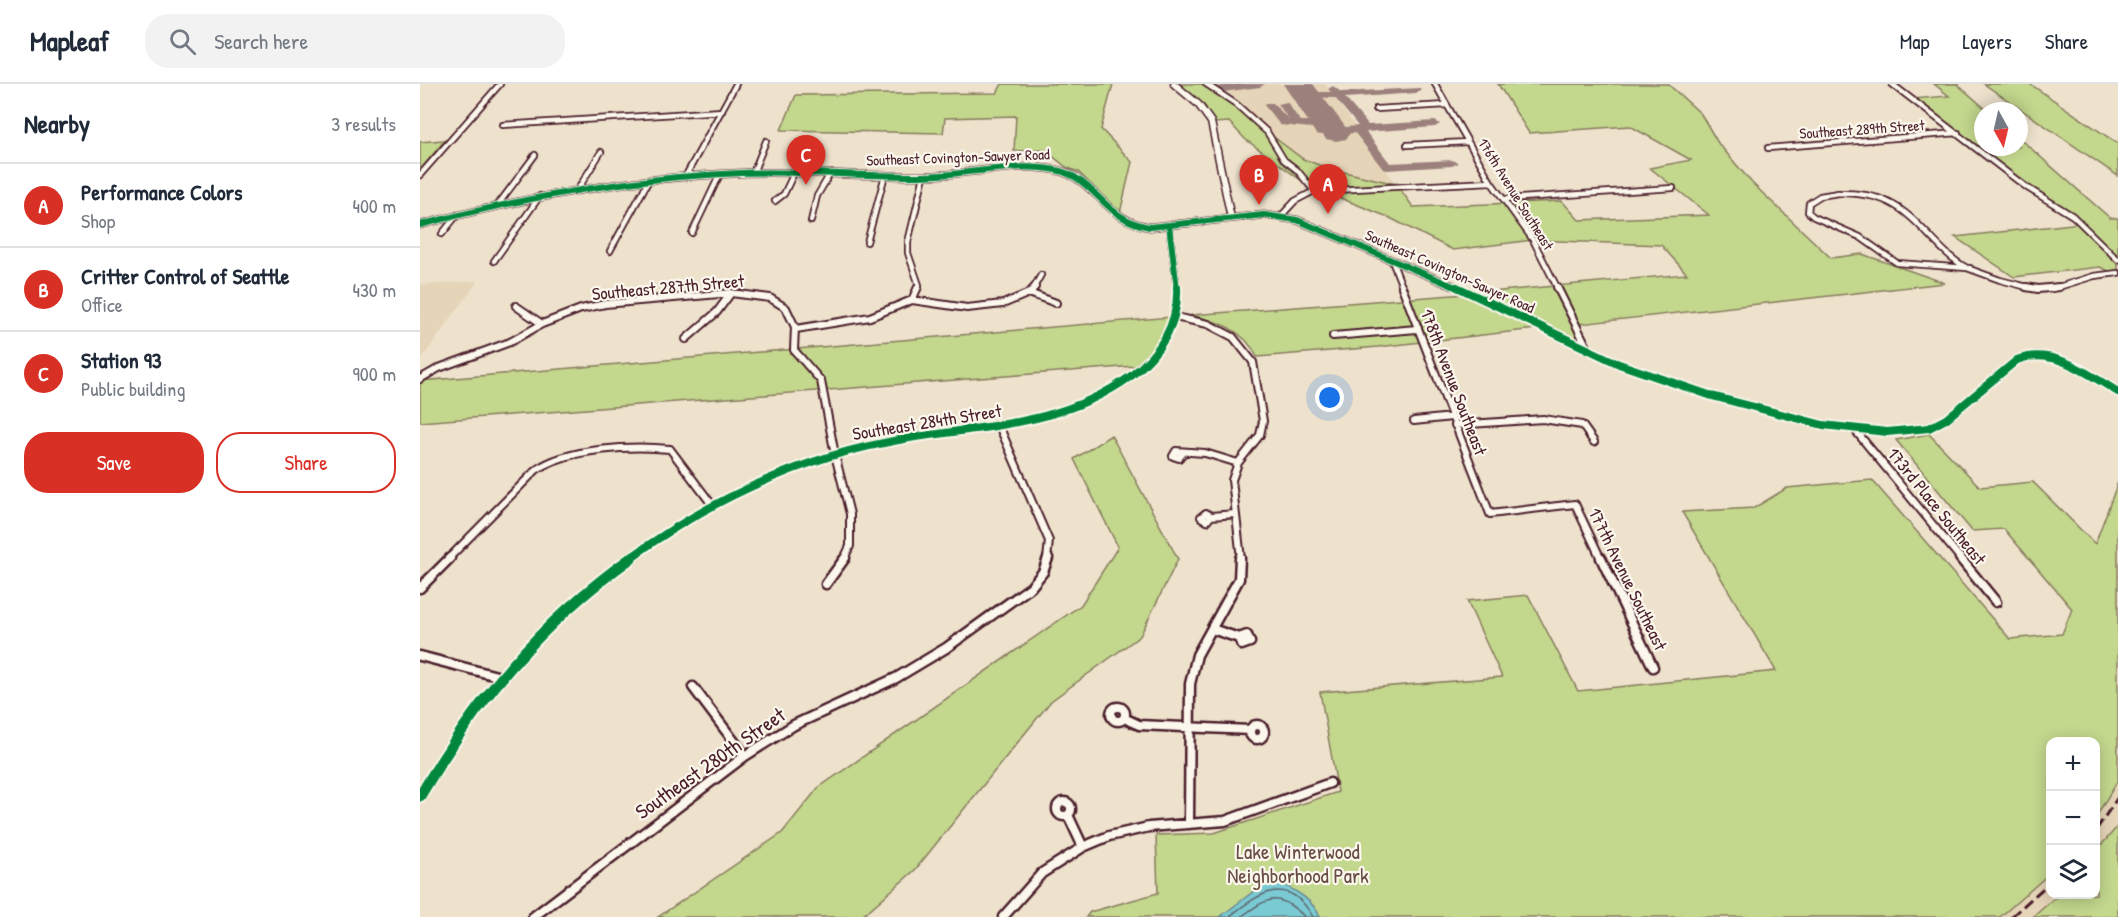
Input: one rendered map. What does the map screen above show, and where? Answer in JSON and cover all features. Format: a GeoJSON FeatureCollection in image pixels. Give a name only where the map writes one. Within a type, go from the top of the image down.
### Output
{"type":"FeatureCollection","features":[{"type":"Feature","properties":{"kind":"street"},"geometry":{"type":"LineString","coordinates":[[420,176],[500,84]]}},
{"type":"Feature","properties":{"kind":"street"},"geometry":{"type":"LineString","coordinates":[[685,177],[736,84]]}},
{"type":"Feature","properties":{"kind":"street"},"geometry":{"type":"LineString","coordinates":[[1174,84],[1198,104],[1211,122],[1231,218]]}},
{"type":"Feature","properties":{"kind":"street"},"geometry":{"type":"LineString","coordinates":[[1206,84],[1236,104],[1267,132],[1284,160],[1297,170],[1314,191]]}},
{"type":"Feature","properties":{"kind":"street","name":"176th Avenue Southeast"},"geometry":{"type":"LineString","coordinates":[[1435,84],[1491,182],[1533,240],[1589,351]]}},
{"type":"Feature","properties":{"kind":"street"},"geometry":{"type":"LineString","coordinates":[[1892,84],[2035,194],[2073,216],[2118,260]]}},
{"type":"Feature","properties":{"kind":"street"},"geometry":{"type":"LineString","coordinates":[[1376,109],[1447,105]]}},
{"type":"Feature","properties":{"kind":"street"},"geometry":{"type":"LineString","coordinates":[[503,124],[722,111]]}},
{"type":"Feature","properties":{"kind":"street","name":"Southeast 289th Street"},"geometry":{"type":"LineString","coordinates":[[1768,148],[1958,134]]}},
{"type":"Feature","properties":{"kind":"street"},"geometry":{"type":"LineString","coordinates":[[753,173],[766,141]]}},
{"type":"Feature","properties":{"kind":"street"},"geometry":{"type":"LineString","coordinates":[[1407,145],[1468,142]]}},
{"type":"Feature","properties":{"kind":"street"},"geometry":{"type":"LineString","coordinates":[[578,189],[601,152]]}},
{"type":"Feature","properties":{"kind":"street"},"geometry":{"type":"LineString","coordinates":[[497,206],[535,155]]}},
{"type":"Feature","properties":{"kind":"street","name":"Southeast Covington-Sawyer Road"},"geometry":{"type":"LineString","coordinates":[[420,225],[540,196],[649,180],[753,173],[924,176],[1039,168],[1073,173],[1127,223],[1142,227],[1231,218],[1281,216],[1297,220],[1485,299],[1589,351],[1712,396],[1795,419],[1854,430],[1901,432],[1933,426],[1946,419],[2017,360],[2026,356]]}},
{"type":"Feature","properties":{"kind":"street"},"geometry":{"type":"LineString","coordinates":[[775,201],[784,194],[794,173]]}},
{"type":"Feature","properties":{"kind":"street"},"geometry":{"type":"LineString","coordinates":[[692,233],[720,174]]}},
{"type":"Feature","properties":{"kind":"street"},"geometry":{"type":"LineString","coordinates":[[811,221],[817,196],[830,174]]}},
{"type":"Feature","properties":{"kind":"street"},"geometry":{"type":"LineString","coordinates":[[867,242],[885,175]]}},
{"type":"Feature","properties":{"kind":"street"},"geometry":{"type":"LineString","coordinates":[[912,300],[919,285],[908,253],[908,242],[924,176]]}},
{"type":"Feature","properties":{"kind":"street"},"geometry":{"type":"LineString","coordinates":[[610,251],[649,180]]}},
{"type":"Feature","properties":{"kind":"street"},"geometry":{"type":"LineString","coordinates":[[1281,216],[1295,201],[1314,191],[1491,182]]}},
{"type":"Feature","properties":{"kind":"street"},"geometry":{"type":"LineString","coordinates":[[1505,200],[1673,188]]}},
{"type":"Feature","properties":{"kind":"street"},"geometry":{"type":"LineString","coordinates":[[1970,268],[1897,263],[1860,237],[1814,217],[1808,212],[1809,203],[1820,195],[1831,192],[1850,193],[1889,202],[1914,219],[1932,242],[1954,260],[1970,268],[2026,287],[2057,289],[2103,272],[2118,273]]}},
{"type":"Feature","properties":{"kind":"street"},"geometry":{"type":"LineString","coordinates":[[494,261],[540,196]]}},
{"type":"Feature","properties":{"kind":"street"},"geometry":{"type":"LineString","coordinates":[[442,234],[457,215]]}},
{"type":"Feature","properties":{"kind":"street"},"geometry":{"type":"LineString","coordinates":[[1169,225],[1177,290],[1175,317],[1208,324],[1225,333],[1244,348],[1253,362],[1263,429],[1238,463],[1232,480],[1241,571],[1236,588],[1193,665],[1190,684],[1189,824]]}},
{"type":"Feature","properties":{"kind":"street","name":"178th Avenue Southeast"},"geometry":{"type":"LineString","coordinates":[[1392,261],[1490,514],[1575,504]]}},
{"type":"Feature","properties":{"kind":"street"},"geometry":{"type":"LineString","coordinates":[[826,584],[842,563],[850,546],[850,514],[835,455],[821,381],[796,354],[793,346],[796,329],[870,317],[912,300],[979,308],[1013,301],[1029,293],[1038,284],[1041,275]]}},
{"type":"Feature","properties":{"kind":"street"},"geometry":{"type":"LineString","coordinates":[[687,339],[717,312],[730,293]]}},
{"type":"Feature","properties":{"kind":"street","name":"Southeast 287th Street"},"geometry":{"type":"LineString","coordinates":[[420,379],[430,372],[510,342],[542,324],[573,311],[605,304],[730,293],[752,294],[782,303],[791,312],[796,329]]}},
{"type":"Feature","properties":{"kind":"street"},"geometry":{"type":"LineString","coordinates":[[1029,293],[1056,303]]}},
{"type":"Feature","properties":{"kind":"street"},"geometry":{"type":"LineString","coordinates":[[516,306],[542,324]]}},
{"type":"Feature","properties":{"kind":"street","name":"Southeast 284th Street"},"geometry":{"type":"LineString","coordinates":[[420,796],[445,752],[501,677],[533,642],[590,589],[673,528],[760,483],[835,455],[919,436],[1000,428],[1059,414],[1081,406],[1121,384],[1149,361],[1165,339],[1175,317]]}},
{"type":"Feature","properties":{"kind":"street"},"geometry":{"type":"LineString","coordinates":[[1333,336],[1417,329]]}},
{"type":"Feature","properties":{"kind":"street"},"geometry":{"type":"LineString","coordinates":[[2026,356],[2045,356],[2066,363],[2118,392]]}},
{"type":"Feature","properties":{"kind":"street"},"geometry":{"type":"LineString","coordinates":[[1414,421],[1452,417]]}},
{"type":"Feature","properties":{"kind":"street"},"geometry":{"type":"LineString","coordinates":[[1455,424],[1543,419],[1582,425],[1594,442]]}},
{"type":"Feature","properties":{"kind":"street","name":"Southeast 280th Street"},"geometry":{"type":"LineString","coordinates":[[533,917],[745,756],[794,725],[896,678],[946,648],[1017,598],[1039,578],[1048,562],[1049,541],[1000,428]]}},
{"type":"Feature","properties":{"kind":"street","name":"173rd Place Southeast"},"geometry":{"type":"LineString","coordinates":[[1854,430],[1996,602]]}},
{"type":"Feature","properties":{"kind":"street"},"geometry":{"type":"LineString","coordinates":[[420,588],[542,466],[554,459],[654,448],[670,449],[714,506]]}},
{"type":"Feature","properties":{"kind":"street"},"geometry":{"type":"LineString","coordinates":[[1183,453],[1198,452],[1238,463]]}},
{"type":"Feature","properties":{"kind":"street","name":"177th Avenue Southeast"},"geometry":{"type":"LineString","coordinates":[[1575,504],[1653,667]]}},
{"type":"Feature","properties":{"kind":"street"},"geometry":{"type":"LineString","coordinates":[[1211,516],[1235,514]]}},
{"type":"Feature","properties":{"kind":"street"},"geometry":{"type":"LineString","coordinates":[[1212,629],[1239,638]]}},
{"type":"Feature","properties":{"kind":"street"},"geometry":{"type":"LineString","coordinates":[[420,656],[501,677]]}},
{"type":"Feature","properties":{"kind":"street"},"geometry":{"type":"LineString","coordinates":[[693,687],[745,756]]}},
{"type":"Feature","properties":{"kind":"street"},"geometry":{"type":"LineString","coordinates":[[1124,718],[1140,724],[1250,730]]}},
{"type":"Feature","properties":{"kind":"street"},"geometry":{"type":"LineString","coordinates":[[1003,917],[1042,873],[1083,847],[1127,830],[1225,821],[1330,783]]}},
{"type":"Feature","properties":{"kind":"street"},"geometry":{"type":"LineString","coordinates":[[1068,815],[1083,847]]}},
{"type":"Feature","properties":{"kind":"shaded area"},"geometry":{"type":"Polygon","coordinates":[[[1206,84],[1325,84],[1396,184],[1327,168],[1303,159],[1206,84]]]}},
{"type":"Feature","properties":{"kind":"shaded area"},"geometry":{"type":"Polygon","coordinates":[[[478,281],[420,361],[420,285],[478,281]]]}},
{"type":"Feature","properties":{"kind":"shaded area"},"geometry":{"type":"Polygon","coordinates":[[[2118,782],[2118,826],[2100,846],[2100,845],[2100,811],[2118,782]]]}},
{"type":"Feature","properties":{"kind":"shaded area"},"geometry":{"type":"Polygon","coordinates":[[[2046,877],[2046,899],[2054,899],[2042,910],[2033,917],[2000,917],[2046,877]]]}},
{"type":"Feature","properties":{"kind":"green space"},"geometry":{"type":"Polygon","coordinates":[[[1002,84],[1113,84],[1101,129],[1132,162],[1120,213],[1078,172],[1066,167],[1045,150],[1014,151],[1016,116],[945,118],[943,133],[781,130],[796,95],[997,93],[1002,84]]]}},
{"type":"Feature","properties":{"kind":"green space"},"geometry":{"type":"Polygon","coordinates":[[[1177,84],[1206,84],[1236,104],[1267,132],[1303,159],[1327,168],[1396,184],[1321,187],[1308,180],[1302,181],[1245,139],[1229,122],[1214,123],[1205,106],[1177,84]]]}},
{"type":"Feature","properties":{"kind":"green space"},"geometry":{"type":"Polygon","coordinates":[[[1498,84],[1668,84],[1701,114],[1718,143],[1752,183],[1831,258],[1862,254],[1945,283],[1579,324],[1592,347],[1479,293],[1687,274],[1661,245],[1533,240],[1453,250],[1388,217],[1325,192],[1400,189],[1413,207],[1562,201],[1579,220],[1709,215],[1650,168],[1691,160],[1630,126],[1529,133],[1498,84]]]}},
{"type":"Feature","properties":{"kind":"green space"},"geometry":{"type":"Polygon","coordinates":[[[1934,84],[1957,84],[1978,102],[1974,102],[1974,147],[1911,99],[1949,96],[1934,84]]]}},
{"type":"Feature","properties":{"kind":"green space"},"geometry":{"type":"Polygon","coordinates":[[[1984,84],[2030,84],[2118,144],[2118,176],[2028,114],[2028,102],[2010,102],[1984,84]]]}},
{"type":"Feature","properties":{"kind":"green space"},"geometry":{"type":"Polygon","coordinates":[[[445,140],[420,170],[420,142],[445,140]]]}},
{"type":"Feature","properties":{"kind":"green space"},"geometry":{"type":"Polygon","coordinates":[[[2028,146],[2110,218],[2118,218],[2118,275],[2100,267],[2014,277],[1955,237],[2081,223],[2026,187],[1985,156],[2028,156],[2028,146]]]}},
{"type":"Feature","properties":{"kind":"green space"},"geometry":{"type":"Polygon","coordinates":[[[1466,294],[1536,329],[1378,347],[1257,357],[1238,333],[1211,320],[1191,315],[1466,294]]]}},
{"type":"Feature","properties":{"kind":"green space"},"geometry":{"type":"Polygon","coordinates":[[[1171,317],[1161,340],[1135,366],[420,422],[420,381],[1171,317]]]}},
{"type":"Feature","properties":{"kind":"green space","name":"Lake Winterwood Neighborhood Park"},"geometry":{"type":"Polygon","coordinates":[[[1929,434],[1980,487],[2033,482],[2095,544],[2118,482],[2118,780],[2100,810],[2100,737],[2046,737],[2046,877],[2000,917],[1086,917],[1090,912],[1158,893],[1156,835],[1214,833],[1338,792],[1320,692],[1502,677],[1467,601],[1528,595],[1578,691],[1776,671],[1682,512],[1754,508],[1787,488],[1872,480],[2010,639],[2062,634],[2072,609],[2004,529],[1972,531],[1896,440],[1929,434]]]}},
{"type":"Feature","properties":{"kind":"green space"},"geometry":{"type":"Polygon","coordinates":[[[1111,435],[1178,559],[1140,636],[1051,701],[915,870],[861,917],[658,917],[782,833],[818,788],[1081,605],[1118,547],[1074,459],[1111,435]]]}},
{"type":"Feature","properties":{"kind":"green space"},"geometry":{"type":"Polygon","coordinates":[[[2118,826],[2118,917],[2033,917],[2053,899],[2100,899],[2100,846],[2118,826]]]}},
{"type":"Feature","properties":{"kind":"water"},"geometry":{"type":"Polygon","coordinates":[[[1281,883],[1309,901],[1320,917],[1220,917],[1262,885],[1281,883]]]}},
{"type":"Feature","properties":{"kind":"taxiway"},"geometry":{"type":"LineString","coordinates":[[1216,90],[1260,84]]}},
{"type":"Feature","properties":{"kind":"taxiway"},"geometry":{"type":"LineString","coordinates":[[1288,84],[1315,125]]}},
{"type":"Feature","properties":{"kind":"taxiway"},"geometry":{"type":"LineString","coordinates":[[1333,89],[1338,95]]}},
{"type":"Feature","properties":{"kind":"taxiway"},"geometry":{"type":"LineString","coordinates":[[1338,95],[1416,90]]}},
{"type":"Feature","properties":{"kind":"taxiway"},"geometry":{"type":"LineString","coordinates":[[1307,94],[1338,95]]}},
{"type":"Feature","properties":{"kind":"taxiway"},"geometry":{"type":"LineString","coordinates":[[1338,95],[1365,128]]}},
{"type":"Feature","properties":{"kind":"taxiway"},"geometry":{"type":"LineString","coordinates":[[1283,104],[1297,124]]}},
{"type":"Feature","properties":{"kind":"taxiway"},"geometry":{"type":"LineString","coordinates":[[1269,105],[1284,123],[1297,124]]}},
{"type":"Feature","properties":{"kind":"taxiway"},"geometry":{"type":"LineString","coordinates":[[1297,124],[1315,125]]}},
{"type":"Feature","properties":{"kind":"taxiway"},"geometry":{"type":"LineString","coordinates":[[1358,129],[1435,124]]}},
{"type":"Feature","properties":{"kind":"taxiway"},"geometry":{"type":"LineString","coordinates":[[1315,125],[1320,132],[1358,129]]}},
{"type":"Feature","properties":{"kind":"taxiway"},"geometry":{"type":"LineString","coordinates":[[1358,129],[1387,167],[1452,163]]}},
{"type":"Feature","properties":{"kind":"runway"},"geometry":{"type":"LineString","coordinates":[[1300,84],[1336,133]]}},
{"type":"Feature","properties":{"kind":"railway"},"geometry":{"type":"LineString","coordinates":[[2100,824],[2118,797]]}},
{"type":"Feature","properties":{"kind":"railway"},"geometry":{"type":"LineString","coordinates":[[2011,917],[2046,886]]}},
{"type":"Feature","properties":{"kind":"cycle path"},"geometry":{"type":"LineString","coordinates":[[420,225],[559,192],[666,178],[769,173],[922,176],[1053,169],[1067,172],[1080,179],[1111,210],[1122,219],[1135,225],[1150,227],[1264,215],[1297,220],[1485,299],[1619,364],[1712,396],[1823,425],[1887,432],[1929,428],[1946,419],[2017,360],[2029,356],[2041,355],[2069,364],[2118,392]]}},
{"type":"Feature","properties":{"kind":"cycle path"},"geometry":{"type":"LineString","coordinates":[[420,796],[449,747],[482,700],[519,656],[560,615],[604,577],[650,543],[699,513],[766,480],[848,451],[916,437],[1018,423],[1051,416],[1083,405],[1113,389],[1141,368],[1170,332],[1175,317],[1177,283],[1169,225]]}},
{"type":"Feature","properties":{"kind":"place","name":"Station 93"},"geometry":{"type":"Point","coordinates":[806,185]}},
{"type":"Feature","properties":{"kind":"place","name":"Critter Control of Seattle"},"geometry":{"type":"Point","coordinates":[1259,205]}},
{"type":"Feature","properties":{"kind":"place","name":"Performance Colors"},"geometry":{"type":"Point","coordinates":[1328,214]}}]}
